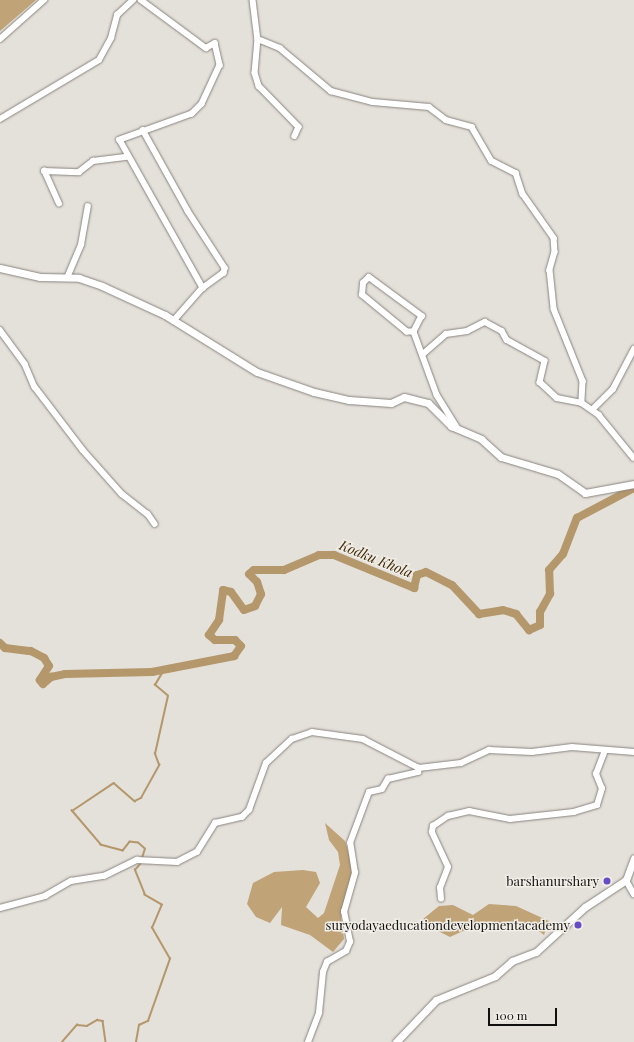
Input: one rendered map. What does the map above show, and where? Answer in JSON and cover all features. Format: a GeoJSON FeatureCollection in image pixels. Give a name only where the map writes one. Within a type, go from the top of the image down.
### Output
{"type":"FeatureCollection","features":[{"type":"Feature","properties":{"kind":"street"},"geometry":{"type":"LineString","coordinates":[[0,39],[44,0]]}},
{"type":"Feature","properties":{"kind":"street"},"geometry":{"type":"LineString","coordinates":[[0,119],[99,60],[111,38],[117,15],[133,0]]}},
{"type":"Feature","properties":{"kind":"street"},"geometry":{"type":"LineString","coordinates":[[141,0],[206,48],[215,43],[220,65],[202,104],[192,114],[143,130],[120,140],[127,157],[203,288]]}},
{"type":"Feature","properties":{"kind":"street"},"geometry":{"type":"LineString","coordinates":[[253,0],[258,39],[255,73],[259,86],[299,127],[295,136]]}},
{"type":"Feature","properties":{"kind":"street"},"geometry":{"type":"LineString","coordinates":[[258,39],[280,48],[338,95],[429,107],[446,120],[472,127],[492,161],[516,173],[523,194],[554,238],[555,252],[550,270],[554,309],[583,381],[582,403]]}},
{"type":"Feature","properties":{"kind":"street"},"geometry":{"type":"LineString","coordinates":[[143,130],[188,211],[225,268],[224,273],[203,288],[174,321]]}},
{"type":"Feature","properties":{"kind":"street"},"geometry":{"type":"LineString","coordinates":[[58,204],[44,172],[79,172],[93,161],[127,157]]}},
{"type":"Feature","properties":{"kind":"street"},"geometry":{"type":"LineString","coordinates":[[67,278],[81,245],[88,207]]}},
{"type":"Feature","properties":{"kind":"street"},"geometry":{"type":"LineString","coordinates":[[0,268],[40,277],[67,278],[102,286],[174,321],[257,372],[332,397],[391,403],[404,397],[428,403],[458,429],[481,439],[501,457],[558,474],[585,493],[634,484]]}},
{"type":"Feature","properties":{"kind":"street"},"geometry":{"type":"LineString","coordinates":[[414,332],[407,332],[362,295],[363,283],[369,277],[422,316],[414,332],[437,395],[458,429]]}},
{"type":"Feature","properties":{"kind":"street"},"geometry":{"type":"LineString","coordinates":[[423,354],[446,334],[467,331],[485,322],[502,331],[507,340],[545,361],[540,382],[557,398],[582,403],[593,410],[634,458]]}},
{"type":"Feature","properties":{"kind":"street"},"geometry":{"type":"LineString","coordinates":[[0,330],[25,364],[35,387],[84,450],[122,494],[148,514],[156,524]]}},
{"type":"Feature","properties":{"kind":"street"},"geometry":{"type":"LineString","coordinates":[[593,410],[613,389],[634,349]]}},
{"type":"Feature","properties":{"kind":"street"},"geometry":{"type":"LineString","coordinates":[[0,908],[45,896],[71,881],[104,876],[137,860],[177,862],[197,852],[215,822],[242,817],[249,810],[266,763],[292,739],[312,732],[363,739],[419,768],[461,763],[489,750],[532,752],[572,747],[634,752]]}},
{"type":"Feature","properties":{"kind":"street"},"geometry":{"type":"LineString","coordinates":[[440,899],[440,888],[448,867],[432,832],[433,826],[448,816],[469,811],[510,819],[574,812],[597,805],[602,789],[596,774],[605,750]]}},
{"type":"Feature","properties":{"kind":"street"},"geometry":{"type":"LineString","coordinates":[[308,1042],[319,1013],[323,972],[327,962],[346,951],[350,942],[344,912],[356,872],[350,842],[369,792],[382,789],[388,779],[418,772],[419,768]]}},
{"type":"Feature","properties":{"kind":"street"},"geometry":{"type":"LineString","coordinates":[[396,1042],[436,1000],[495,976],[512,961],[536,952],[585,907],[626,880],[634,858]]}},
{"type":"Feature","properties":{"kind":"street"},"geometry":{"type":"LineString","coordinates":[[626,880],[634,894]]}},
{"type":"Feature","properties":{"kind":"shaded area"},"geometry":{"type":"Polygon","coordinates":[[[0,0],[36,0],[0,31],[0,0]]]}},
{"type":"Feature","properties":{"kind":"shaded area"},"geometry":{"type":"Polygon","coordinates":[[[325,823],[345,841],[351,861],[352,878],[341,917],[344,939],[333,952],[310,935],[281,925],[282,907],[270,923],[256,917],[247,904],[253,883],[274,872],[303,870],[316,872],[320,883],[306,907],[318,918],[324,913],[340,865],[338,852],[329,840],[325,823]]]}},
{"type":"Feature","properties":{"kind":"shaded area"},"geometry":{"type":"Polygon","coordinates":[[[489,904],[516,906],[549,921],[544,935],[530,924],[476,925],[450,937],[424,924],[423,919],[439,906],[453,905],[473,915],[489,904]]]}},
{"type":"Feature","properties":{"kind":"waterway","name":"Kodku Khola"},"geometry":{"type":"LineString","coordinates":[[0,643],[5,648],[31,651],[44,658],[49,666],[40,680],[43,684],[51,677],[65,674],[152,672],[234,656],[241,646],[235,640],[215,640],[209,635],[219,620],[223,590],[231,592],[244,610],[255,606],[261,594],[257,582],[249,574],[254,570],[284,570],[319,555],[334,555],[414,588],[417,575],[426,572],[452,585],[479,614],[503,610],[516,614],[529,630],[540,625],[540,612],[550,594],[549,570],[563,554],[577,518],[634,488]]}},
{"type":"Feature","properties":{"kind":"waterway"},"geometry":{"type":"LineString","coordinates":[[142,858],[145,849],[138,843],[130,842],[123,851],[101,845],[72,811],[114,783],[135,801],[141,798],[159,765],[155,754],[168,696],[155,685],[164,670]]}},
{"type":"Feature","properties":{"kind":"waterway"},"geometry":{"type":"LineString","coordinates":[[136,1042],[139,1025],[148,1021],[170,959],[152,928],[162,905],[145,895],[135,870],[142,862]]}},
{"type":"Feature","properties":{"kind":"waterway"},"geometry":{"type":"LineString","coordinates":[[62,1042],[77,1025],[87,1026],[97,1020],[103,1021],[106,1042]]}},
{"type":"Feature","properties":{"kind":"place","name":"barshanurshary"},"geometry":{"type":"Point","coordinates":[607,881]}},
{"type":"Feature","properties":{"kind":"place","name":"suryodayaeducationdevelopmentacademy"},"geometry":{"type":"Point","coordinates":[578,925]}}]}
